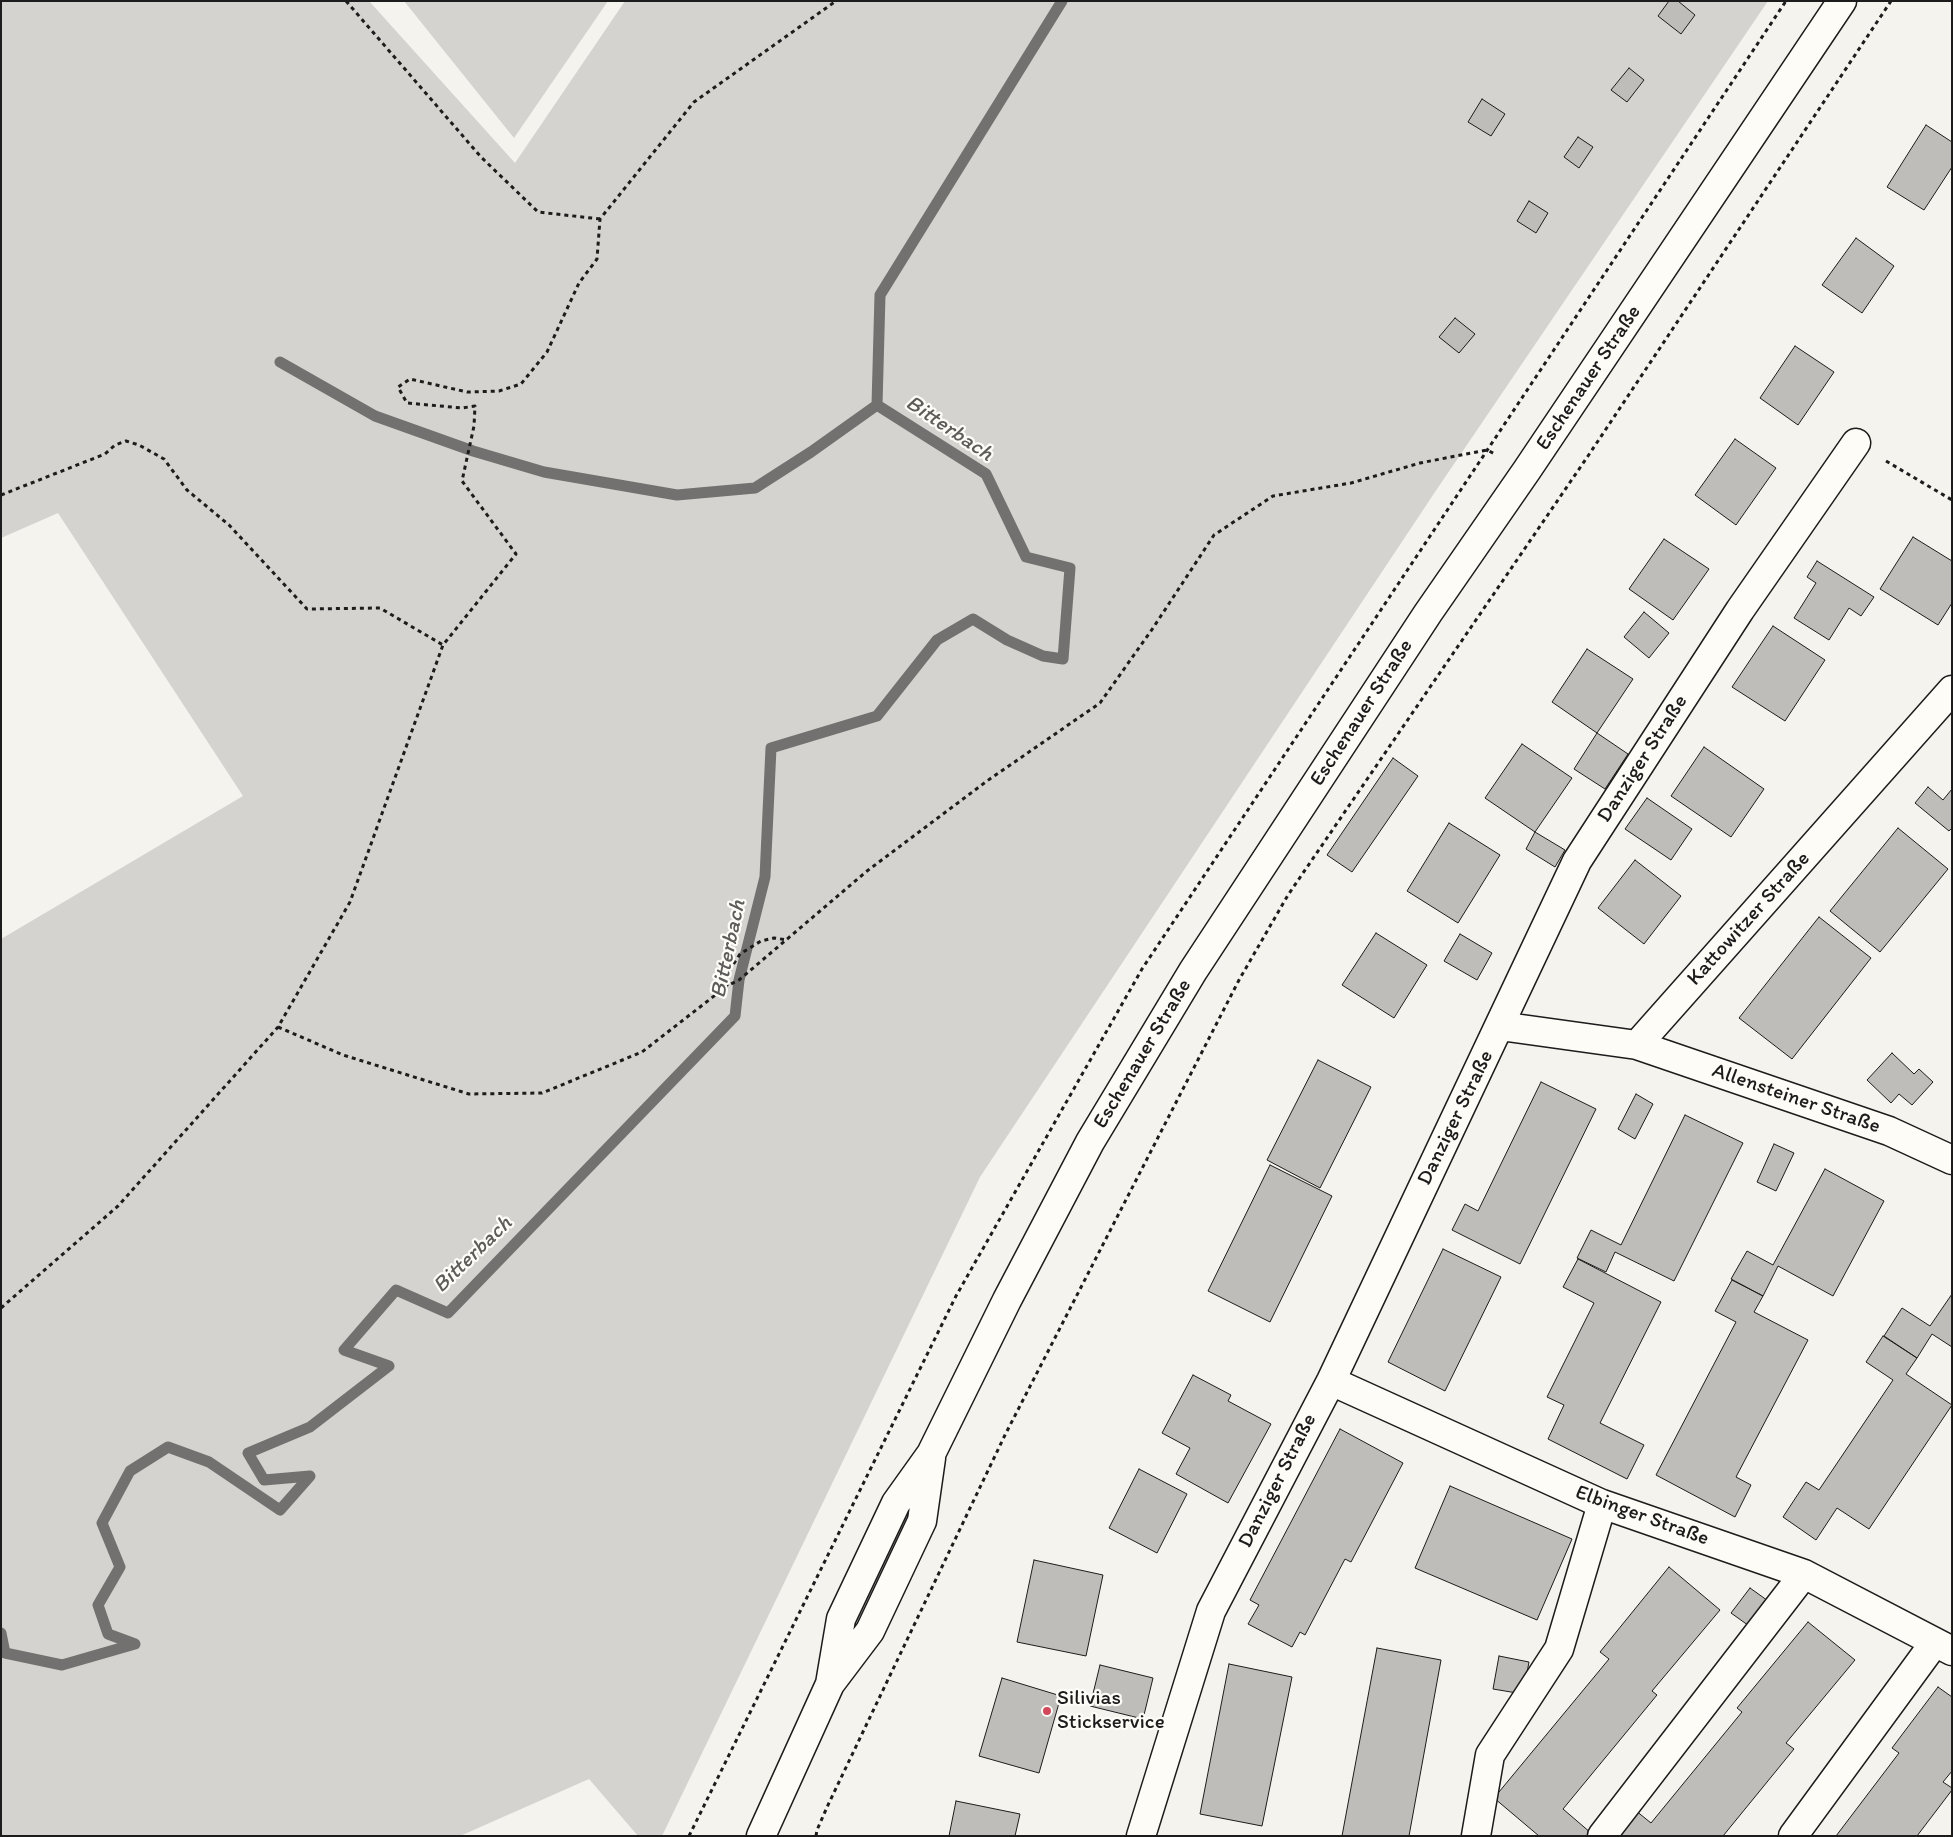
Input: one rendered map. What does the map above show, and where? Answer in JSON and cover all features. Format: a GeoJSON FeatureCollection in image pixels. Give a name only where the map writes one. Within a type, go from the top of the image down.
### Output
{"type":"FeatureCollection","features":[{"type":"Feature","properties":{"kind":"street","name":"Eschenauer Straße"},"geometry":{"type":"LineString","coordinates":[[760,1836],[830,1684],[870,1631],[922,1521],[931,1454],[1007,1300],[1090,1142],[1183,988],[1428,613],[1527,470],[1842,1]]}},
{"type":"Feature","properties":{"kind":"street","name":"Danziger Straße"},"geometry":{"type":"LineString","coordinates":[[1141,1836],[1211,1611],[1331,1381],[1577,861],[1740,610],[1856,443]]}},
{"type":"Feature","properties":{"kind":"street","name":"Kattowitzer Straße"},"geometry":{"type":"LineString","coordinates":[[1637,1045],[1952,690]]}},
{"type":"Feature","properties":{"kind":"street"},"geometry":{"type":"LineString","coordinates":[[1500,1026],[1637,1045]]}},
{"type":"Feature","properties":{"kind":"street","name":"Allensteiner Straße"},"geometry":{"type":"LineString","coordinates":[[1637,1045],[1888,1131],[1952,1160]]}},
{"type":"Feature","properties":{"kind":"street","name":"Elbinger Straße"},"geometry":{"type":"LineString","coordinates":[[1331,1381],[1602,1504],[1804,1574],[1943,1647]]}},
{"type":"Feature","properties":{"kind":"street"},"geometry":{"type":"LineString","coordinates":[[1476,1836],[1490,1755],[1559,1649],[1602,1504]]}},
{"type":"Feature","properties":{"kind":"street"},"geometry":{"type":"LineString","coordinates":[[1602,1836],[1804,1574]]}},
{"type":"Feature","properties":{"kind":"street"},"geometry":{"type":"LineString","coordinates":[[1792,1836],[1943,1647]]}},
{"type":"Feature","properties":{"kind":"path"},"geometry":{"type":"LineString","coordinates":[[346,1],[481,157],[538,212],[600,220]]}},
{"type":"Feature","properties":{"kind":"path"},"geometry":{"type":"LineString","coordinates":[[1,1308],[118,1206],[278,1027],[350,902],[443,645],[516,554],[462,480],[474,426],[475,406],[462,408],[406,403],[398,387],[410,379],[467,392],[499,391],[521,384],[547,352],[579,283],[597,260],[600,220],[694,102],[836,1]]}},
{"type":"Feature","properties":{"kind":"path"},"geometry":{"type":"LineString","coordinates":[[816,1836],[832,1796],[1005,1435],[1238,980],[1288,895],[1588,456],[1891,1]]}},
{"type":"Feature","properties":{"kind":"path"},"geometry":{"type":"LineString","coordinates":[[1,494],[105,454],[115,445],[126,441],[139,445],[164,459],[187,490],[229,525],[308,609],[380,608],[443,645]]}},
{"type":"Feature","properties":{"kind":"path"},"geometry":{"type":"LineString","coordinates":[[1856,443],[1952,500]]}},
{"type":"Feature","properties":{"kind":"path"},"geometry":{"type":"LineString","coordinates":[[278,1027],[343,1054],[469,1094],[542,1093],[642,1052],[727,986],[739,980],[867,871],[987,781],[1100,703],[1153,628],[1214,535],[1273,496],[1351,483],[1420,463],[1487,450],[1527,470]]}},
{"type":"Feature","properties":{"kind":"path"},"geometry":{"type":"LineString","coordinates":[[727,986],[727,974],[740,954],[761,941],[774,938],[788,940]]}},
{"type":"Feature","properties":{"kind":"shaded area"},"geometry":{"type":"Polygon","coordinates":[[[1,1],[369,1],[515,163],[625,1],[1768,1],[1435,492],[980,1177],[662,1836],[638,1836],[589,1779],[460,1836],[1,1836],[1,939],[243,796],[58,513],[1,538],[1,1]]]}},
{"type":"Feature","properties":{"kind":"shaded area"},"geometry":{"type":"Polygon","coordinates":[[[404,1],[608,1],[514,138],[404,1]]]}},
{"type":"Feature","properties":{"kind":"shaded area"},"geometry":{"type":"Polygon","coordinates":[[[909,1517],[910,1522],[863,1619],[856,1621],[853,1616],[900,1518],[909,1517]]]}},
{"type":"Feature","properties":{"kind":"building"},"geometry":{"type":"Polygon","coordinates":[[[1669,1],[1678,1],[1695,15],[1681,34],[1658,16],[1669,1]]]}},
{"type":"Feature","properties":{"kind":"building"},"geometry":{"type":"Polygon","coordinates":[[[1629,68],[1644,80],[1627,102],[1611,90],[1629,68]]]}},
{"type":"Feature","properties":{"kind":"building"},"geometry":{"type":"Polygon","coordinates":[[[1482,99],[1505,114],[1491,136],[1468,122],[1482,99]]]}},
{"type":"Feature","properties":{"kind":"building"},"geometry":{"type":"Polygon","coordinates":[[[1926,125],[1952,142],[1952,167],[1924,210],[1887,187],[1926,125]]]}},
{"type":"Feature","properties":{"kind":"building"},"geometry":{"type":"Polygon","coordinates":[[[1578,137],[1593,147],[1579,168],[1564,157],[1578,137]]]}},
{"type":"Feature","properties":{"kind":"building"},"geometry":{"type":"Polygon","coordinates":[[[1529,201],[1548,213],[1536,233],[1517,221],[1529,201]]]}},
{"type":"Feature","properties":{"kind":"building"},"geometry":{"type":"Polygon","coordinates":[[[1856,238],[1894,266],[1862,313],[1822,285],[1856,238]]]}},
{"type":"Feature","properties":{"kind":"building"},"geometry":{"type":"Polygon","coordinates":[[[1455,318],[1475,334],[1459,353],[1439,337],[1455,318]]]}},
{"type":"Feature","properties":{"kind":"building"},"geometry":{"type":"Polygon","coordinates":[[[1795,346],[1834,372],[1798,425],[1760,398],[1795,346]]]}},
{"type":"Feature","properties":{"kind":"building"},"geometry":{"type":"Polygon","coordinates":[[[1735,439],[1776,468],[1736,525],[1695,495],[1735,439]]]}},
{"type":"Feature","properties":{"kind":"building"},"geometry":{"type":"Polygon","coordinates":[[[1913,537],[1952,561],[1952,603],[1938,625],[1880,589],[1913,537]]]}},
{"type":"Feature","properties":{"kind":"building"},"geometry":{"type":"Polygon","coordinates":[[[1664,539],[1709,569],[1673,620],[1629,589],[1664,539]]]}},
{"type":"Feature","properties":{"kind":"building"},"geometry":{"type":"Polygon","coordinates":[[[1817,561],[1874,597],[1861,616],[1849,608],[1829,640],[1794,618],[1816,583],[1807,577],[1817,561]]]}},
{"type":"Feature","properties":{"kind":"building"},"geometry":{"type":"Polygon","coordinates":[[[1644,612],[1669,633],[1649,658],[1624,637],[1644,612]]]}},
{"type":"Feature","properties":{"kind":"building"},"geometry":{"type":"Polygon","coordinates":[[[1773,626],[1825,660],[1785,721],[1732,687],[1773,626]]]}},
{"type":"Feature","properties":{"kind":"building"},"geometry":{"type":"Polygon","coordinates":[[[1587,649],[1633,679],[1597,733],[1552,702],[1587,649]]]}},
{"type":"Feature","properties":{"kind":"building"},"geometry":{"type":"Polygon","coordinates":[[[1597,733],[1628,754],[1605,789],[1574,769],[1597,733]]]}},
{"type":"Feature","properties":{"kind":"building"},"geometry":{"type":"Polygon","coordinates":[[[1522,744],[1572,778],[1535,832],[1485,798],[1522,744]]]}},
{"type":"Feature","properties":{"kind":"building"},"geometry":{"type":"Polygon","coordinates":[[[1704,747],[1764,789],[1731,837],[1671,796],[1704,747]]]}},
{"type":"Feature","properties":{"kind":"building"},"geometry":{"type":"Polygon","coordinates":[[[1393,758],[1418,776],[1352,872],[1327,855],[1393,758]]]}},
{"type":"Feature","properties":{"kind":"building"},"geometry":{"type":"Polygon","coordinates":[[[1928,787],[1943,800],[1952,789],[1952,828],[1949,831],[1915,803],[1928,787]]]}},
{"type":"Feature","properties":{"kind":"building"},"geometry":{"type":"Polygon","coordinates":[[[1647,798],[1692,829],[1671,860],[1625,829],[1647,798]]]}},
{"type":"Feature","properties":{"kind":"building"},"geometry":{"type":"Polygon","coordinates":[[[1449,823],[1500,855],[1458,923],[1407,891],[1449,823]]]}},
{"type":"Feature","properties":{"kind":"building"},"geometry":{"type":"Polygon","coordinates":[[[1898,828],[1948,869],[1880,952],[1830,911],[1898,828]]]}},
{"type":"Feature","properties":{"kind":"building"},"geometry":{"type":"Polygon","coordinates":[[[1535,832],[1565,850],[1555,867],[1526,849],[1535,832]]]}},
{"type":"Feature","properties":{"kind":"building"},"geometry":{"type":"Polygon","coordinates":[[[1635,860],[1681,896],[1644,944],[1598,908],[1635,860]]]}},
{"type":"Feature","properties":{"kind":"building"},"geometry":{"type":"Polygon","coordinates":[[[1819,917],[1871,958],[1792,1059],[1739,1018],[1819,917]]]}},
{"type":"Feature","properties":{"kind":"building"},"geometry":{"type":"Polygon","coordinates":[[[1376,933],[1427,965],[1394,1018],[1342,985],[1376,933]]]}},
{"type":"Feature","properties":{"kind":"building"},"geometry":{"type":"Polygon","coordinates":[[[1460,934],[1492,953],[1477,980],[1444,961],[1460,934]]]}},
{"type":"Feature","properties":{"kind":"building"},"geometry":{"type":"Polygon","coordinates":[[[1892,1053],[1914,1074],[1919,1069],[1933,1082],[1912,1105],[1899,1094],[1891,1103],[1867,1080],[1892,1053]]]}},
{"type":"Feature","properties":{"kind":"building"},"geometry":{"type":"Polygon","coordinates":[[[1318,1060],[1371,1087],[1320,1188],[1267,1160],[1318,1060]]]}},
{"type":"Feature","properties":{"kind":"building"},"geometry":{"type":"Polygon","coordinates":[[[1541,1082],[1596,1109],[1520,1264],[1452,1230],[1465,1204],[1478,1211],[1541,1082]]]}},
{"type":"Feature","properties":{"kind":"building"},"geometry":{"type":"Polygon","coordinates":[[[1636,1094],[1653,1104],[1635,1139],[1618,1129],[1636,1094]]]}},
{"type":"Feature","properties":{"kind":"building"},"geometry":{"type":"Polygon","coordinates":[[[1685,1115],[1743,1143],[1674,1281],[1615,1252],[1606,1272],[1577,1258],[1591,1230],[1621,1245],[1685,1115]]]}},
{"type":"Feature","properties":{"kind":"building"},"geometry":{"type":"Polygon","coordinates":[[[1774,1144],[1794,1153],[1776,1191],[1757,1182],[1774,1144]]]}},
{"type":"Feature","properties":{"kind":"building"},"geometry":{"type":"Polygon","coordinates":[[[1270,1165],[1332,1196],[1270,1322],[1208,1291],[1270,1165]]]}},
{"type":"Feature","properties":{"kind":"building"},"geometry":{"type":"Polygon","coordinates":[[[1825,1169],[1884,1201],[1833,1296],[1778,1266],[1763,1296],[1731,1279],[1747,1251],[1773,1265],[1825,1169]]]}},
{"type":"Feature","properties":{"kind":"building"},"geometry":{"type":"Polygon","coordinates":[[[1443,1249],[1501,1277],[1445,1391],[1388,1362],[1443,1249]]]}},
{"type":"Feature","properties":{"kind":"building"},"geometry":{"type":"Polygon","coordinates":[[[1578,1259],[1661,1302],[1600,1423],[1644,1445],[1627,1479],[1548,1439],[1564,1405],[1547,1397],[1594,1303],[1563,1287],[1578,1259]]]}},
{"type":"Feature","properties":{"kind":"building"},"geometry":{"type":"Polygon","coordinates":[[[1732,1280],[1763,1296],[1754,1312],[1808,1340],[1736,1477],[1751,1485],[1735,1517],[1656,1475],[1736,1322],[1715,1311],[1732,1280]]]}},
{"type":"Feature","properties":{"kind":"building"},"geometry":{"type":"Polygon","coordinates":[[[1952,1294],[1952,1347],[1932,1334],[1917,1358],[1884,1336],[1902,1308],[1930,1326],[1952,1294]]]}},
{"type":"Feature","properties":{"kind":"building"},"geometry":{"type":"Polygon","coordinates":[[[1883,1336],[1917,1358],[1906,1374],[1952,1405],[1869,1529],[1837,1508],[1816,1540],[1783,1517],[1806,1482],[1819,1490],[1893,1380],[1866,1362],[1883,1336]]]}},
{"type":"Feature","properties":{"kind":"building"},"geometry":{"type":"Polygon","coordinates":[[[1193,1375],[1231,1395],[1228,1401],[1271,1424],[1228,1503],[1176,1474],[1190,1448],[1162,1433],[1193,1375]]]}},
{"type":"Feature","properties":{"kind":"building"},"geometry":{"type":"Polygon","coordinates":[[[1340,1429],[1403,1463],[1351,1562],[1345,1559],[1305,1635],[1300,1632],[1292,1647],[1248,1624],[1259,1605],[1250,1600],[1340,1429]]]}},
{"type":"Feature","properties":{"kind":"building"},"geometry":{"type":"Polygon","coordinates":[[[1139,1469],[1187,1494],[1157,1553],[1109,1528],[1139,1469]]]}},
{"type":"Feature","properties":{"kind":"building"},"geometry":{"type":"Polygon","coordinates":[[[1450,1486],[1572,1539],[1537,1620],[1415,1568],[1450,1486]]]}},
{"type":"Feature","properties":{"kind":"building"},"geometry":{"type":"Polygon","coordinates":[[[1034,1560],[1103,1575],[1086,1656],[1017,1642],[1034,1560]]]}},
{"type":"Feature","properties":{"kind":"building"},"geometry":{"type":"Polygon","coordinates":[[[1669,1567],[1720,1610],[1652,1691],[1657,1695],[1563,1809],[1591,1833],[1588,1836],[1539,1836],[1494,1798],[1609,1659],[1600,1652],[1669,1567]]]}},
{"type":"Feature","properties":{"kind":"building"},"geometry":{"type":"Polygon","coordinates":[[[1750,1588],[1771,1603],[1752,1628],[1731,1613],[1750,1588]]]}},
{"type":"Feature","properties":{"kind":"building"},"geometry":{"type":"Polygon","coordinates":[[[1808,1622],[1855,1660],[1786,1743],[1794,1749],[1723,1836],[1614,1836],[1635,1810],[1651,1823],[1742,1712],[1737,1708],[1808,1622]]]}},
{"type":"Feature","properties":{"kind":"building"},"geometry":{"type":"Polygon","coordinates":[[[1377,1648],[1441,1660],[1409,1836],[1342,1836],[1377,1648]]]}},
{"type":"Feature","properties":{"kind":"building"},"geometry":{"type":"Polygon","coordinates":[[[1499,1656],[1529,1662],[1523,1694],[1493,1689],[1499,1656]]]}},
{"type":"Feature","properties":{"kind":"building"},"geometry":{"type":"Polygon","coordinates":[[[1229,1664],[1292,1677],[1262,1826],[1200,1814],[1229,1664]]]}},
{"type":"Feature","properties":{"kind":"building"},"geometry":{"type":"Polygon","coordinates":[[[1100,1665],[1153,1678],[1143,1719],[1090,1706],[1100,1665]]]}},
{"type":"Feature","properties":{"kind":"building"},"geometry":{"type":"Polygon","coordinates":[[[1002,1678],[1061,1696],[1039,1773],[979,1756],[1002,1678]]]}},
{"type":"Feature","properties":{"kind":"building"},"geometry":{"type":"Polygon","coordinates":[[[1938,1687],[1952,1697],[1952,1771],[1943,1782],[1952,1790],[1917,1836],[1836,1836],[1899,1753],[1892,1748],[1938,1687]]]}},
{"type":"Feature","properties":{"kind":"building"},"geometry":{"type":"Polygon","coordinates":[[[956,1801],[1020,1814],[1015,1836],[949,1836],[956,1801]]]}},
{"type":"Feature","properties":{"kind":"waterway","name":"Bitterbach"},"geometry":{"type":"LineString","coordinates":[[1,1633],[5,1653],[62,1665],[135,1644],[108,1634],[98,1605],[120,1567],[102,1523],[130,1471],[168,1447],[209,1462],[280,1510],[310,1476],[264,1480],[248,1453],[310,1427],[389,1366],[344,1350],[396,1290],[448,1313],[735,1016],[739,980],[765,877],[771,748],[877,716],[937,640],[973,619],[1007,640],[1043,656],[1063,659],[1070,568],[1026,557],[986,474],[877,405],[880,295],[1062,1]]}},
{"type":"Feature","properties":{"kind":"waterway"},"geometry":{"type":"LineString","coordinates":[[280,362],[375,416],[473,451],[544,472],[677,495],[755,488],[811,452],[877,405]]}},
{"type":"Feature","properties":{"kind":"place","name":"Silivias Stickservice"},"geometry":{"type":"Point","coordinates":[1047,1711]}}]}
